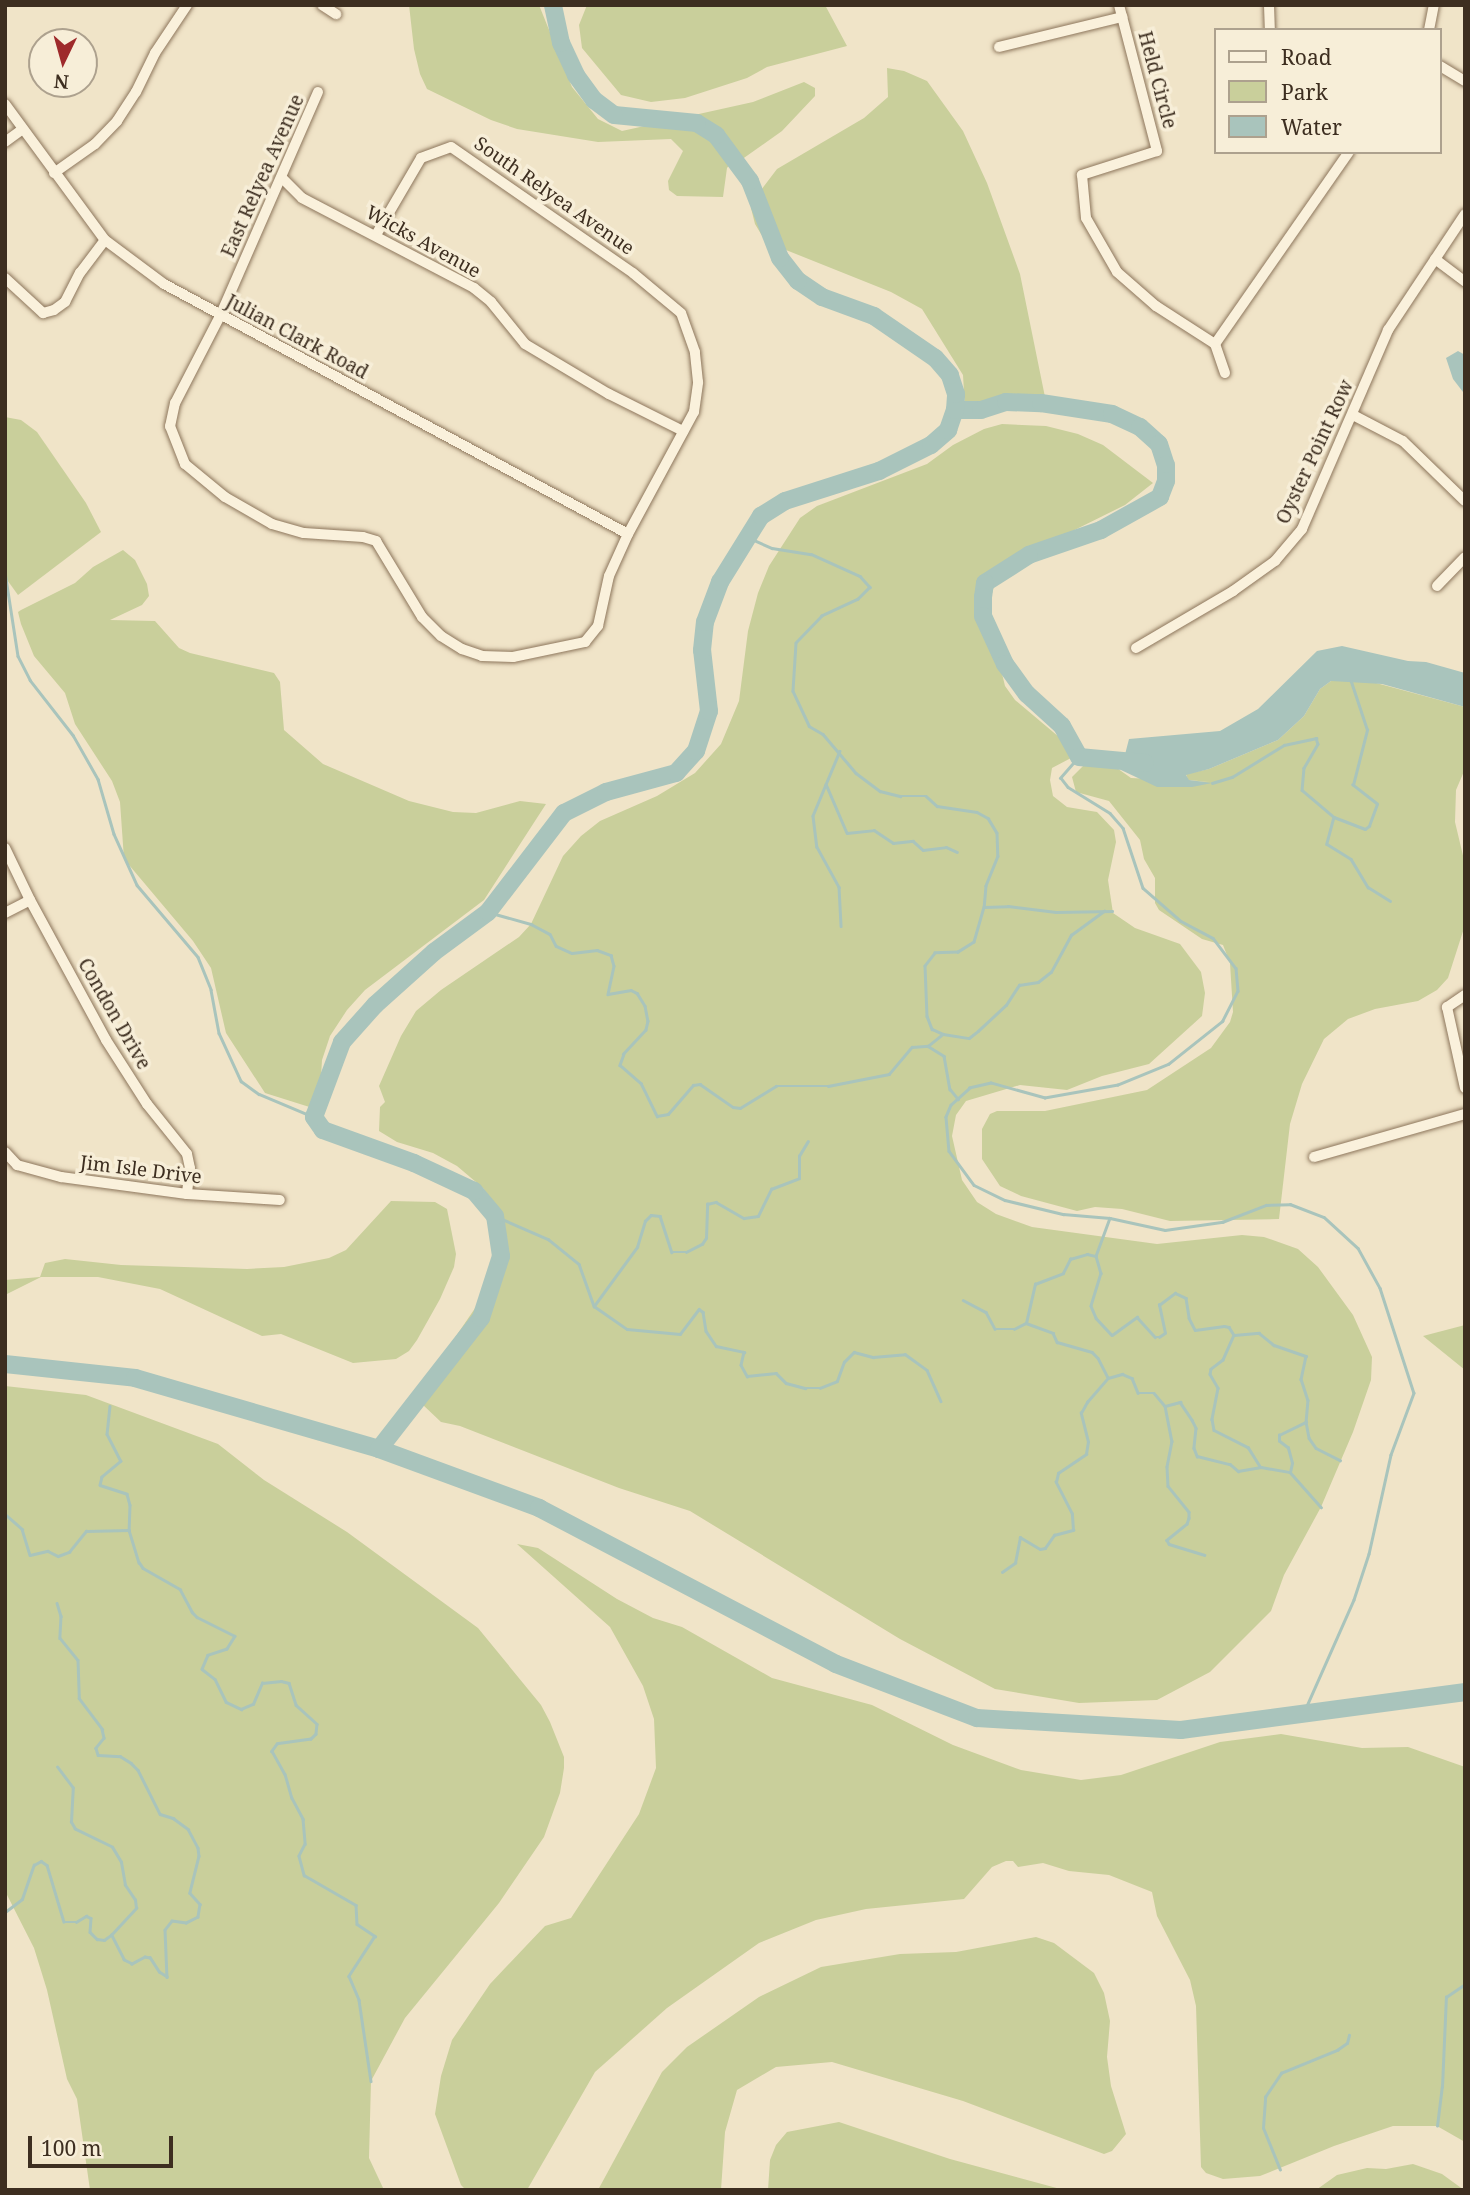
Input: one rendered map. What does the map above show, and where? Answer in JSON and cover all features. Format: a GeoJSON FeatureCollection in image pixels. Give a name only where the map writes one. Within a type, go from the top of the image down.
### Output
{"type":"FeatureCollection","features":[{"type":"Feature","properties":{"kind":"street"},"geometry":{"type":"LineString","coordinates":[[54,173],[95,144],[117,121],[136,92],[155,53],[187,5]]}},
{"type":"Feature","properties":{"kind":"street"},"geometry":{"type":"LineString","coordinates":[[322,5],[336,14]]}},
{"type":"Feature","properties":{"kind":"street","name":"Held Circle"},"geometry":{"type":"LineString","coordinates":[[1119,5],[1157,151],[1082,175],[1086,218],[1117,272],[1156,306],[1215,344]]}},
{"type":"Feature","properties":{"kind":"street"},"geometry":{"type":"LineString","coordinates":[[1269,5],[1270,28]]}},
{"type":"Feature","properties":{"kind":"street"},"geometry":{"type":"LineString","coordinates":[[1429,28],[1434,5]]}},
{"type":"Feature","properties":{"kind":"street"},"geometry":{"type":"LineString","coordinates":[[999,47],[1122,17]]}},
{"type":"Feature","properties":{"kind":"street"},"geometry":{"type":"LineString","coordinates":[[1442,67],[1465,81]]}},
{"type":"Feature","properties":{"kind":"street","name":"East Relyea Avenue"},"geometry":{"type":"LineString","coordinates":[[318,92],[220,316],[174,403],[170,426],[186,464],[225,497],[272,524],[304,533],[363,537],[376,541],[422,617],[441,636],[462,649],[482,656],[513,657],[585,642],[594,633],[609,576],[628,534]]}},
{"type":"Feature","properties":{"kind":"street","name":"Julian Clark Road"},"geometry":{"type":"LineString","coordinates":[[5,104],[105,240],[164,284],[628,534]]}},
{"type":"Feature","properties":{"kind":"street"},"geometry":{"type":"LineString","coordinates":[[5,142],[23,129]]}},
{"type":"Feature","properties":{"kind":"street","name":"South Relyea Avenue"},"geometry":{"type":"LineString","coordinates":[[376,235],[421,158],[451,147],[661,293],[681,313],[695,352],[698,383],[694,412],[683,431]]}},
{"type":"Feature","properties":{"kind":"street"},"geometry":{"type":"LineString","coordinates":[[1225,373],[1215,344],[1348,154]]}},
{"type":"Feature","properties":{"kind":"street","name":"Wicks Avenue"},"geometry":{"type":"LineString","coordinates":[[282,178],[302,198],[474,288],[491,302],[525,344],[609,394],[683,431]]}},
{"type":"Feature","properties":{"kind":"street","name":"Oyster Point Row"},"geometry":{"type":"LineString","coordinates":[[1136,648],[1233,591],[1275,561],[1301,529],[1388,330],[1465,214]]}},
{"type":"Feature","properties":{"kind":"street"},"geometry":{"type":"LineString","coordinates":[[5,278],[43,313],[54,310],[65,302],[80,273],[105,240]]}},
{"type":"Feature","properties":{"kind":"street"},"geometry":{"type":"LineString","coordinates":[[1435,259],[1465,282]]}},
{"type":"Feature","properties":{"kind":"street"},"geometry":{"type":"LineString","coordinates":[[1353,415],[1403,441],[1465,501]]}},
{"type":"Feature","properties":{"kind":"street"},"geometry":{"type":"LineString","coordinates":[[628,534],[683,431]]}},
{"type":"Feature","properties":{"kind":"street"},"geometry":{"type":"LineString","coordinates":[[1437,586],[1465,557]]}},
{"type":"Feature","properties":{"kind":"street","name":"Condon Drive"},"geometry":{"type":"LineString","coordinates":[[5,848],[106,1040],[147,1104],[187,1154],[190,1168],[187,1194]]}},
{"type":"Feature","properties":{"kind":"street"},"geometry":{"type":"LineString","coordinates":[[5,913],[30,900]]}},
{"type":"Feature","properties":{"kind":"street"},"geometry":{"type":"LineString","coordinates":[[1465,995],[1447,1007],[1465,1088]]}},
{"type":"Feature","properties":{"kind":"street"},"geometry":{"type":"LineString","coordinates":[[1314,1157],[1465,1114]]}},
{"type":"Feature","properties":{"kind":"street","name":"Jim Isle Drive"},"geometry":{"type":"LineString","coordinates":[[5,1152],[17,1165],[35,1171],[187,1194],[280,1200]]}},
{"type":"Feature","properties":{"kind":"green space"},"geometry":{"type":"Polygon","coordinates":[[[409,5],[539,5],[572,87],[598,119],[622,131],[753,102],[804,82],[815,88],[815,96],[782,131],[741,160],[731,163],[727,168],[723,197],[677,196],[669,190],[668,181],[683,151],[671,139],[598,142],[517,129],[491,120],[427,89],[414,49],[409,5]]]}},
{"type":"Feature","properties":{"kind":"green space"},"geometry":{"type":"Polygon","coordinates":[[[587,5],[825,5],[847,46],[767,67],[747,78],[685,98],[651,102],[621,95],[582,48],[579,25],[587,5]]]}},
{"type":"Feature","properties":{"kind":"green space"},"geometry":{"type":"Polygon","coordinates":[[[887,68],[904,71],[927,81],[963,131],[987,183],[1020,274],[1045,397],[995,399],[965,409],[963,375],[922,309],[891,292],[776,246],[761,234],[755,224],[751,208],[755,198],[777,169],[864,118],[888,97],[887,68]]]}},
{"type":"Feature","properties":{"kind":"green space"},"geometry":{"type":"Polygon","coordinates":[[[5,417],[21,420],[37,432],[86,503],[101,532],[18,595],[5,577],[5,417]]]}},
{"type":"Feature","properties":{"kind":"green space"},"geometry":{"type":"Polygon","coordinates":[[[1002,424],[1046,426],[1078,434],[1103,445],[1153,483],[1125,505],[1010,562],[994,586],[987,612],[1005,686],[1015,700],[1072,748],[1071,758],[1052,768],[1050,780],[1053,796],[1067,807],[1097,812],[1114,830],[1116,842],[1108,880],[1113,913],[1135,928],[1180,944],[1201,972],[1205,993],[1202,1016],[1149,1064],[1102,1076],[1067,1090],[1020,1085],[966,1101],[956,1115],[952,1136],[962,1180],[977,1202],[996,1214],[1032,1227],[1157,1244],[1242,1235],[1264,1237],[1298,1249],[1318,1267],[1353,1315],[1372,1357],[1371,1380],[1353,1432],[1321,1507],[1284,1575],[1271,1611],[1210,1672],[1157,1700],[1079,1703],[995,1689],[900,1639],[690,1511],[619,1488],[460,1426],[441,1422],[422,1404],[422,1397],[431,1373],[484,1295],[501,1240],[500,1212],[483,1188],[457,1166],[433,1153],[397,1142],[379,1131],[380,1107],[385,1102],[379,1086],[401,1036],[416,1011],[441,990],[519,937],[531,924],[563,856],[581,836],[600,821],[657,796],[695,773],[721,744],[739,701],[748,631],[758,593],[769,566],[800,518],[817,506],[927,464],[953,445],[984,429],[1002,424]]]}},
{"type":"Feature","properties":{"kind":"green space"},"geometry":{"type":"Polygon","coordinates":[[[123,550],[135,560],[147,584],[149,596],[142,605],[110,620],[155,621],[179,648],[190,653],[274,673],[280,682],[284,730],[323,764],[409,801],[453,812],[476,813],[520,801],[546,804],[484,900],[365,990],[347,1010],[330,1036],[322,1060],[319,1110],[265,1093],[226,1033],[211,968],[193,941],[124,859],[120,802],[112,781],[75,724],[65,693],[34,656],[21,624],[18,612],[75,583],[93,567],[123,550]]]}},
{"type":"Feature","properties":{"kind":"green space"},"geometry":{"type":"Polygon","coordinates":[[[1365,680],[1465,707],[1465,769],[1456,790],[1455,822],[1465,864],[1465,925],[1448,978],[1437,990],[1418,1001],[1375,1009],[1348,1019],[1324,1039],[1302,1084],[1290,1124],[1279,1219],[1170,1221],[1122,1209],[1095,1207],[1077,1211],[1021,1196],[1000,1186],[982,1159],[982,1129],[990,1114],[997,1111],[1045,1111],[1147,1090],[1211,1048],[1230,1022],[1233,1012],[1230,963],[1223,945],[1202,939],[1159,910],[1155,903],[1155,878],[1144,859],[1140,840],[1109,801],[1076,792],[1072,777],[1084,765],[1095,762],[1114,766],[1131,778],[1209,782],[1188,780],[1186,774],[1209,769],[1278,740],[1304,716],[1320,689],[1331,681],[1365,680]]]}},
{"type":"Feature","properties":{"kind":"green space"},"geometry":{"type":"Polygon","coordinates":[[[391,1201],[435,1202],[447,1209],[456,1254],[454,1267],[440,1299],[417,1340],[409,1351],[396,1359],[353,1363],[281,1334],[262,1336],[160,1289],[98,1277],[41,1277],[5,1295],[5,1280],[40,1277],[45,1263],[65,1259],[121,1265],[247,1269],[284,1267],[329,1258],[346,1250],[391,1201]]]}},
{"type":"Feature","properties":{"kind":"green space"},"geometry":{"type":"Polygon","coordinates":[[[1465,1325],[1465,1370],[1423,1336],[1465,1325]]]}},
{"type":"Feature","properties":{"kind":"green space"},"geometry":{"type":"Polygon","coordinates":[[[5,1386],[86,1395],[218,1444],[264,1480],[347,1532],[478,1628],[541,1705],[550,1722],[564,1757],[564,1768],[560,1793],[544,1837],[499,1903],[405,2018],[371,2081],[369,2158],[384,2190],[90,2190],[77,2099],[67,2079],[47,1990],[34,1948],[5,1891],[5,1386]]]}},
{"type":"Feature","properties":{"kind":"green space"},"geometry":{"type":"Polygon","coordinates":[[[517,1544],[538,1548],[617,1599],[653,1618],[682,1627],[772,1678],[872,1705],[953,1745],[1021,1770],[1081,1780],[1121,1775],[1220,1742],[1281,1734],[1362,1748],[1408,1747],[1465,1767],[1465,2142],[1437,2126],[1393,2126],[1260,2176],[1223,2179],[1206,2173],[1201,2167],[1196,2006],[1190,1980],[1157,1916],[1152,1892],[1109,1875],[1069,1871],[1043,1863],[1018,1867],[1013,1861],[1006,1861],[992,1867],[964,1899],[866,1909],[816,1920],[759,1943],[667,2008],[595,2072],[527,2190],[466,2190],[461,2185],[435,2114],[441,2076],[452,2040],[490,1984],[545,1926],[571,1918],[639,1814],[656,1768],[654,1719],[643,1686],[610,1627],[517,1544]]]}},
{"type":"Feature","properties":{"kind":"green space"},"geometry":{"type":"Polygon","coordinates":[[[1036,1937],[1054,1943],[1094,1973],[1104,1993],[1110,2021],[1107,2057],[1111,2086],[1126,2134],[1112,2151],[1104,2154],[963,2101],[832,2062],[776,2067],[737,2090],[725,2132],[721,2190],[598,2190],[662,2072],[687,2047],[759,1997],[821,1967],[900,1954],[956,1952],[1036,1937]]]}},
{"type":"Feature","properties":{"kind":"green space"},"geometry":{"type":"Polygon","coordinates":[[[839,2122],[950,2159],[1064,2190],[768,2190],[770,2160],[776,2145],[787,2132],[839,2122]]]}},
{"type":"Feature","properties":{"kind":"green space"},"geometry":{"type":"Polygon","coordinates":[[[1413,2164],[1442,2174],[1464,2190],[1316,2190],[1337,2175],[1367,2168],[1386,2169],[1413,2164]]]}},
{"type":"Feature","properties":{"kind":"water"},"geometry":{"type":"Polygon","coordinates":[[[1458,351],[1465,355],[1463,392],[1453,379],[1446,358],[1458,351]]]}},
{"type":"Feature","properties":{"kind":"water"},"geometry":{"type":"Polygon","coordinates":[[[1342,646],[1408,661],[1426,662],[1465,673],[1465,707],[1382,684],[1331,681],[1320,689],[1304,716],[1278,740],[1209,769],[1186,775],[1189,780],[1212,783],[1192,787],[1157,787],[1121,770],[1129,739],[1220,731],[1258,709],[1317,651],[1342,646]]]}},
{"type":"Feature","properties":{"kind":"waterway"},"geometry":{"type":"LineString","coordinates":[[379,1449],[481,1318],[501,1256],[495,1216],[474,1191],[414,1163],[323,1130],[314,1117],[342,1042],[375,1005],[434,952],[488,912],[564,813],[606,792],[676,773],[696,751],[709,711],[702,650],[705,622],[720,582],[761,516],[785,501],[879,471],[931,445],[948,430],[955,410],[956,394],[950,375],[935,358],[874,316],[822,297],[798,281],[780,258],[750,181],[716,135],[697,123],[614,115],[594,100],[576,75],[561,43],[553,5]]}},
{"type":"Feature","properties":{"kind":"waterway"},"geometry":{"type":"LineString","coordinates":[[955,410],[981,410],[1006,402],[1041,403],[1112,414],[1140,427],[1159,444],[1166,465],[1166,481],[1160,497],[1101,530],[1029,555],[985,583],[983,597],[983,616],[1005,664],[1027,694],[1062,726],[1079,757],[1145,763]]}},
{"type":"Feature","properties":{"kind":"waterway"},"geometry":{"type":"LineString","coordinates":[[747,537],[772,548],[811,554],[860,576],[870,587],[858,599],[822,616],[796,643],[793,691],[809,726],[823,734],[856,773],[880,791],[900,796],[926,796],[937,806],[977,812],[988,818],[997,833],[998,856],[986,886],[984,907],[974,942],[958,952],[935,953],[925,966],[927,1016],[932,1029],[943,1034],[969,1038],[1006,1005],[1019,985],[1038,982],[1051,972],[1071,935],[1104,911]]}},
{"type":"Feature","properties":{"kind":"waterway"},"geometry":{"type":"LineString","coordinates":[[5,572],[18,656],[30,680],[73,735],[98,779],[114,834],[137,885],[198,957],[211,990],[219,1033],[241,1081],[259,1094],[314,1117]]}},
{"type":"Feature","properties":{"kind":"waterway"},"geometry":{"type":"LineString","coordinates":[[1212,783],[1232,777],[1284,745],[1316,738],[1318,744],[1304,768],[1302,790],[1334,817],[1365,829],[1369,826],[1377,804],[1353,785],[1367,730],[1351,682]]}},
{"type":"Feature","properties":{"kind":"waterway"},"geometry":{"type":"LineString","coordinates":[[840,751],[813,816],[817,847],[839,887],[841,926]]}},
{"type":"Feature","properties":{"kind":"waterway"},"geometry":{"type":"LineString","coordinates":[[1079,757],[1061,778],[1068,787],[1110,813],[1123,828],[1143,888],[1181,921],[1213,938],[1236,968],[1238,991],[1223,1021],[1169,1064],[1118,1085],[1045,1098],[991,1083],[970,1088],[951,1105],[946,1117],[949,1151],[974,1185],[1005,1200],[1063,1214],[1110,1218],[1165,1230],[1222,1222],[1266,1205],[1290,1204],[1324,1217],[1358,1248],[1380,1288],[1414,1393],[1391,1455],[1369,1554],[1354,1600],[1303,1715]]}},
{"type":"Feature","properties":{"kind":"waterway"},"geometry":{"type":"LineString","coordinates":[[826,784],[847,833],[874,830],[893,843],[913,841],[923,850],[946,847],[957,852]]}},
{"type":"Feature","properties":{"kind":"waterway"},"geometry":{"type":"LineString","coordinates":[[1334,817],[1327,844],[1351,859],[1368,887],[1390,901]]}},
{"type":"Feature","properties":{"kind":"waterway"},"geometry":{"type":"LineString","coordinates":[[984,907],[1008,906],[1056,912],[1112,911]]}},
{"type":"Feature","properties":{"kind":"waterway"},"geometry":{"type":"LineString","coordinates":[[488,912],[531,924],[550,934],[556,946],[572,953],[597,950],[611,955],[614,966],[608,994],[631,990],[637,993],[645,1006],[648,1021],[646,1030],[624,1054],[620,1065],[641,1083],[657,1116],[668,1114],[693,1085],[700,1084],[733,1107],[740,1108],[776,1086],[828,1086],[889,1074],[912,1047],[928,1046],[943,1034]]}},
{"type":"Feature","properties":{"kind":"waterway"},"geometry":{"type":"LineString","coordinates":[[928,1046],[944,1056],[950,1089],[958,1099]]}},
{"type":"Feature","properties":{"kind":"waterway"},"geometry":{"type":"LineString","coordinates":[[594,1306],[637,1247],[645,1221],[651,1215],[660,1216],[672,1252],[686,1252],[702,1244],[706,1238],[707,1204],[716,1202],[744,1218],[758,1216],[771,1189],[799,1178],[799,1156],[808,1141]]}},
{"type":"Feature","properties":{"kind":"waterway"},"geometry":{"type":"LineString","coordinates":[[495,1216],[548,1239],[579,1264],[594,1306],[627,1329],[680,1334],[699,1309],[703,1312],[706,1331],[716,1346],[744,1352],[741,1365],[747,1376],[776,1373],[786,1383],[805,1388],[820,1388],[837,1381],[844,1362],[854,1352],[873,1357],[905,1354],[927,1370],[941,1401]]}},
{"type":"Feature","properties":{"kind":"waterway"},"geometry":{"type":"LineString","coordinates":[[1110,1218],[1096,1256],[1101,1273],[1091,1306],[1096,1318],[1112,1335],[1137,1317],[1155,1337],[1159,1337],[1165,1333],[1159,1305],[1175,1293],[1186,1298],[1189,1318],[1195,1330],[1224,1326],[1229,1327],[1234,1335]]}},
{"type":"Feature","properties":{"kind":"waterway"},"geometry":{"type":"LineString","coordinates":[[1026,1323],[1035,1284],[1063,1273],[1070,1259],[1087,1254],[1096,1256]]}},
{"type":"Feature","properties":{"kind":"waterway"},"geometry":{"type":"LineString","coordinates":[[963,1300],[986,1312],[995,1329],[1014,1329],[1026,1323]]}},
{"type":"Feature","properties":{"kind":"waterway"},"geometry":{"type":"LineString","coordinates":[[1026,1323],[1053,1333],[1057,1342],[1092,1352],[1108,1378]]}},
{"type":"Feature","properties":{"kind":"waterway"},"geometry":{"type":"LineString","coordinates":[[1234,1335],[1259,1333],[1274,1345],[1306,1356],[1301,1379],[1308,1400],[1306,1422],[1309,1438],[1316,1448],[1340,1460]]}},
{"type":"Feature","properties":{"kind":"waterway"},"geometry":{"type":"LineString","coordinates":[[1234,1335],[1223,1360],[1211,1369],[1210,1374],[1218,1388],[1212,1419],[1214,1430],[1248,1447],[1260,1466]]}},
{"type":"Feature","properties":{"kind":"waterway"},"geometry":{"type":"LineString","coordinates":[[5,1364],[135,1378],[379,1449],[539,1508],[836,1664],[977,1718],[1181,1730],[1465,1692]]}},
{"type":"Feature","properties":{"kind":"waterway"},"geometry":{"type":"LineString","coordinates":[[1002,1572],[1015,1563],[1020,1537],[1040,1549],[1045,1548],[1054,1535],[1073,1530],[1072,1514],[1056,1482],[1058,1473],[1086,1454],[1088,1442],[1081,1413],[1087,1402],[1108,1378],[1122,1374],[1132,1378],[1138,1393],[1154,1393],[1165,1406],[1172,1441],[1167,1467],[1168,1486],[1189,1512],[1187,1524],[1167,1540],[1169,1544],[1204,1555]]}},
{"type":"Feature","properties":{"kind":"waterway"},"geometry":{"type":"LineString","coordinates":[[1165,1406],[1180,1402],[1192,1420],[1196,1428],[1194,1448],[1197,1456],[1230,1464],[1238,1471],[1261,1467],[1290,1472],[1321,1507]]}},
{"type":"Feature","properties":{"kind":"waterway"},"geometry":{"type":"LineString","coordinates":[[110,1406],[107,1434],[121,1461],[102,1477],[100,1485],[127,1494],[130,1505],[129,1530],[139,1562],[143,1568],[180,1589],[197,1617],[235,1636],[227,1649],[208,1655],[202,1669],[215,1679],[226,1702],[241,1709],[253,1704],[262,1683],[289,1683],[296,1705],[317,1724],[316,1734],[311,1739],[277,1744],[272,1751],[285,1774],[292,1798],[303,1819],[305,1844],[299,1856],[304,1875],[356,1905],[357,1924],[375,1936],[349,1976],[359,2000],[371,2081]]}},
{"type":"Feature","properties":{"kind":"waterway"},"geometry":{"type":"LineString","coordinates":[[1290,1472],[1292,1463],[1288,1448],[1279,1441],[1279,1435],[1306,1422]]}},
{"type":"Feature","properties":{"kind":"waterway"},"geometry":{"type":"LineString","coordinates":[[5,1514],[22,1529],[30,1555],[48,1551],[58,1556],[69,1552],[86,1531],[129,1530]]}},
{"type":"Feature","properties":{"kind":"waterway"},"geometry":{"type":"LineString","coordinates":[[57,1603],[61,1616],[60,1638],[78,1660],[79,1698],[102,1729],[104,1738],[96,1748],[98,1755],[120,1756],[131,1763],[138,1770],[160,1814],[173,1818],[188,1829],[198,1848],[199,1856],[190,1893],[200,1904],[198,1917],[186,1923],[172,1921],[165,1930],[167,1977],[159,1972],[150,1958],[145,1957],[132,1964],[124,1960],[111,1935]]}},
{"type":"Feature","properties":{"kind":"waterway"},"geometry":{"type":"LineString","coordinates":[[5,1912],[22,1899],[34,1865],[41,1861],[47,1865],[64,1922],[76,1922],[86,1916],[91,1918],[90,1932],[97,1939],[104,1940],[111,1935],[136,1908],[135,1900],[125,1885],[121,1862],[112,1847],[75,1829],[71,1822],[73,1788],[57,1767]]}},
{"type":"Feature","properties":{"kind":"waterway"},"geometry":{"type":"LineString","coordinates":[[1437,2126],[1442,2087],[1446,1997],[1465,1984]]}},
{"type":"Feature","properties":{"kind":"waterway"},"geometry":{"type":"LineString","coordinates":[[1280,2170],[1263,2128],[1265,2097],[1281,2073],[1337,2050],[1347,2043],[1349,2035]]}}]}
